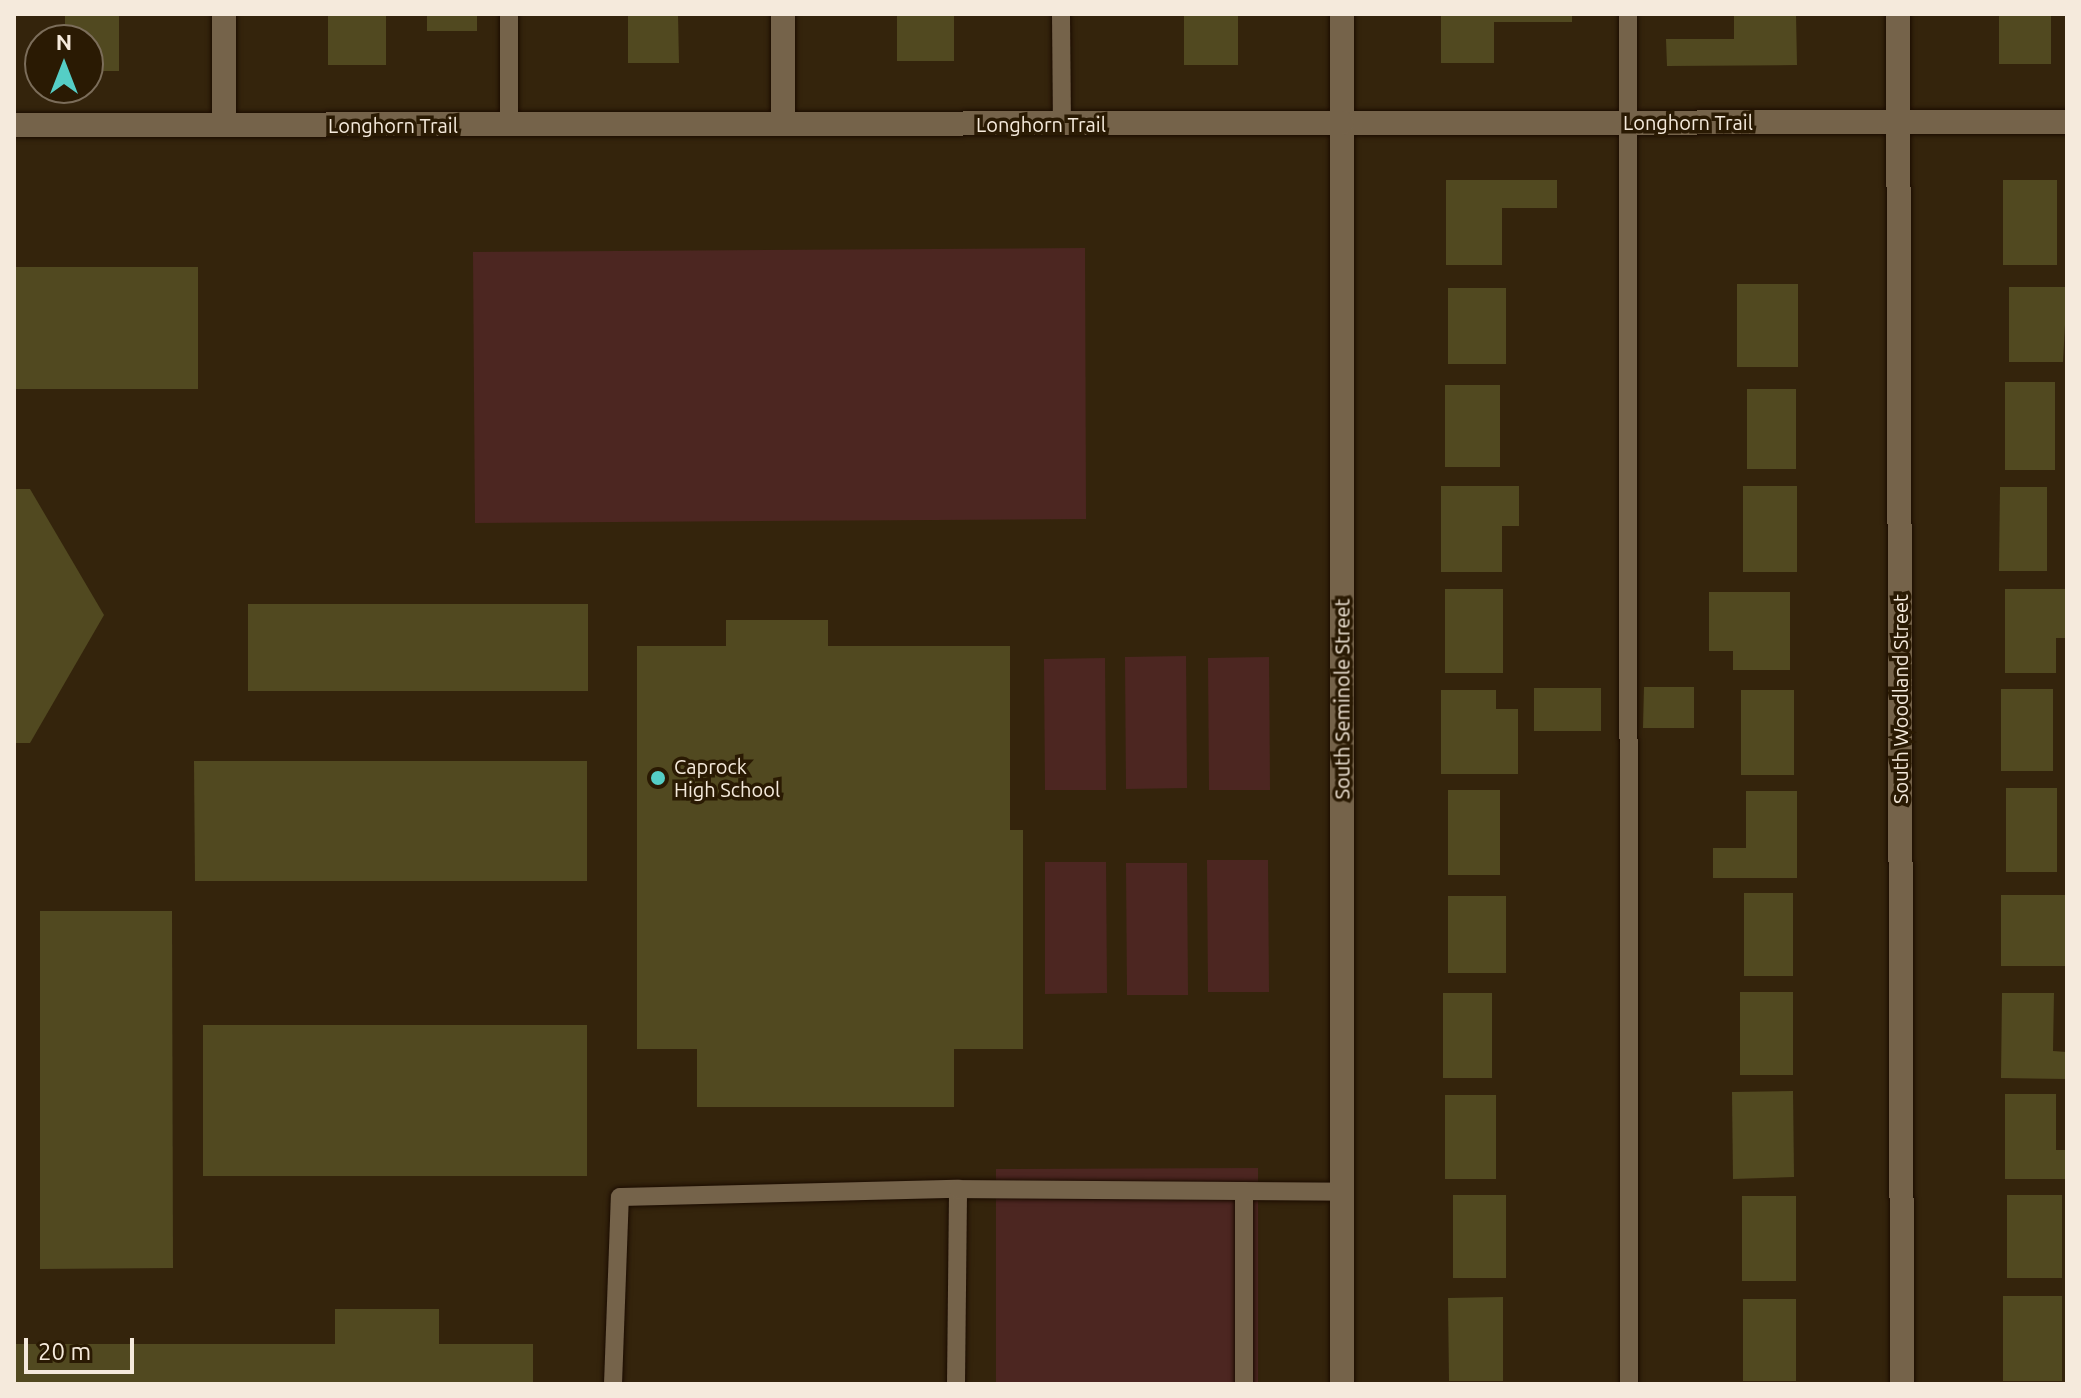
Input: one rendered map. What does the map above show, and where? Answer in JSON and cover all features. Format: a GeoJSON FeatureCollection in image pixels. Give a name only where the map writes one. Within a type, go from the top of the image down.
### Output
{"type":"FeatureCollection","features":[{"type":"Feature","properties":{"kind":"street"},"geometry":{"type":"LineString","coordinates":[[224,14],[224,125]]}},
{"type":"Feature","properties":{"kind":"street"},"geometry":{"type":"LineString","coordinates":[[783,14],[783,124]]}},
{"type":"Feature","properties":{"kind":"street","name":"South Seminole Street"},"geometry":{"type":"LineString","coordinates":[[1342,14],[1342,1384]]}},
{"type":"Feature","properties":{"kind":"street","name":"South Woodland Street"},"geometry":{"type":"LineString","coordinates":[[1898,14],[1902,1384]]}},
{"type":"Feature","properties":{"kind":"street","name":"Longhorn Trail"},"geometry":{"type":"LineString","coordinates":[[14,125],[2067,122]]}},
{"type":"Feature","properties":{"kind":"lane"},"geometry":{"type":"LineString","coordinates":[[509,14],[509,124]]}},
{"type":"Feature","properties":{"kind":"lane"},"geometry":{"type":"LineString","coordinates":[[1061,14],[1062,124]]}},
{"type":"Feature","properties":{"kind":"lane"},"geometry":{"type":"LineString","coordinates":[[1628,14],[1629,1384]]}},
{"type":"Feature","properties":{"kind":"lane"},"geometry":{"type":"LineString","coordinates":[[613,1384],[620,1197],[958,1189],[1342,1192]]}},
{"type":"Feature","properties":{"kind":"lane"},"geometry":{"type":"LineString","coordinates":[[956,1384],[958,1189]]}},
{"type":"Feature","properties":{"kind":"lane"},"geometry":{"type":"LineString","coordinates":[[1244,1191],[1244,1384]]}},
{"type":"Feature","properties":{"kind":"shaded area"},"geometry":{"type":"Polygon","coordinates":[[[1085,248],[1086,519],[475,523],[473,252],[1085,248]]]}},
{"type":"Feature","properties":{"kind":"shaded area"},"geometry":{"type":"Polygon","coordinates":[[[1186,656],[1187,788],[1126,789],[1125,657],[1186,656]]]}},
{"type":"Feature","properties":{"kind":"shaded area"},"geometry":{"type":"Polygon","coordinates":[[[1269,657],[1270,790],[1209,790],[1208,658],[1269,657]]]}},
{"type":"Feature","properties":{"kind":"shaded area"},"geometry":{"type":"Polygon","coordinates":[[[1105,658],[1106,790],[1045,790],[1044,659],[1105,658]]]}},
{"type":"Feature","properties":{"kind":"shaded area"},"geometry":{"type":"Polygon","coordinates":[[[1207,860],[1268,860],[1269,992],[1208,992],[1207,860]]]}},
{"type":"Feature","properties":{"kind":"shaded area"},"geometry":{"type":"Polygon","coordinates":[[[1045,862],[1106,862],[1107,993],[1045,994],[1045,862]]]}},
{"type":"Feature","properties":{"kind":"shaded area"},"geometry":{"type":"Polygon","coordinates":[[[1126,863],[1187,863],[1188,995],[1127,995],[1126,863]]]}},
{"type":"Feature","properties":{"kind":"shaded area"},"geometry":{"type":"Polygon","coordinates":[[[1258,1168],[1258,1384],[996,1384],[996,1169],[1258,1168]]]}},
{"type":"Feature","properties":{"kind":"building"},"geometry":{"type":"Polygon","coordinates":[[[65,14],[119,14],[119,71],[104,71],[104,24],[65,24],[65,14]]]}},
{"type":"Feature","properties":{"kind":"building"},"geometry":{"type":"Polygon","coordinates":[[[328,14],[386,14],[386,65],[328,65],[328,14]]]}},
{"type":"Feature","properties":{"kind":"building"},"geometry":{"type":"Polygon","coordinates":[[[427,14],[477,14],[477,31],[427,31],[427,14]]]}},
{"type":"Feature","properties":{"kind":"building"},"geometry":{"type":"Polygon","coordinates":[[[628,14],[678,14],[679,63],[628,63],[628,14]]]}},
{"type":"Feature","properties":{"kind":"building"},"geometry":{"type":"Polygon","coordinates":[[[897,14],[954,14],[954,61],[897,61],[897,14]]]}},
{"type":"Feature","properties":{"kind":"building"},"geometry":{"type":"Polygon","coordinates":[[[1184,14],[1238,14],[1238,65],[1184,65],[1184,14]]]}},
{"type":"Feature","properties":{"kind":"building"},"geometry":{"type":"Polygon","coordinates":[[[1441,14],[1572,14],[1572,22],[1494,22],[1494,63],[1441,63],[1441,14]]]}},
{"type":"Feature","properties":{"kind":"building"},"geometry":{"type":"Polygon","coordinates":[[[1734,14],[1796,14],[1797,65],[1667,66],[1666,39],[1734,39],[1734,14]]]}},
{"type":"Feature","properties":{"kind":"building"},"geometry":{"type":"Polygon","coordinates":[[[1999,14],[2051,14],[2051,64],[1999,64],[1999,14]]]}},
{"type":"Feature","properties":{"kind":"building"},"geometry":{"type":"Polygon","coordinates":[[[1446,180],[1557,180],[1557,208],[1502,208],[1502,265],[1446,265],[1446,180]]]}},
{"type":"Feature","properties":{"kind":"building"},"geometry":{"type":"Polygon","coordinates":[[[2003,180],[2057,180],[2057,265],[2003,265],[2003,180]]]}},
{"type":"Feature","properties":{"kind":"building"},"geometry":{"type":"Polygon","coordinates":[[[14,267],[198,267],[198,389],[14,389],[14,267]]]}},
{"type":"Feature","properties":{"kind":"building"},"geometry":{"type":"Polygon","coordinates":[[[1737,284],[1798,284],[1798,367],[1737,367],[1737,284]]]}},
{"type":"Feature","properties":{"kind":"building"},"geometry":{"type":"Polygon","coordinates":[[[2009,287],[2067,287],[2063,362],[2009,362],[2009,287]]]}},
{"type":"Feature","properties":{"kind":"building"},"geometry":{"type":"Polygon","coordinates":[[[1448,288],[1506,288],[1506,364],[1448,364],[1448,288]]]}},
{"type":"Feature","properties":{"kind":"building"},"geometry":{"type":"Polygon","coordinates":[[[2005,382],[2055,382],[2055,470],[2005,470],[2005,382]]]}},
{"type":"Feature","properties":{"kind":"building"},"geometry":{"type":"Polygon","coordinates":[[[1445,385],[1500,385],[1500,467],[1445,467],[1445,385]]]}},
{"type":"Feature","properties":{"kind":"building"},"geometry":{"type":"Polygon","coordinates":[[[1747,389],[1796,389],[1796,469],[1747,469],[1747,389]]]}},
{"type":"Feature","properties":{"kind":"building"},"geometry":{"type":"Polygon","coordinates":[[[1441,486],[1519,486],[1519,526],[1502,526],[1502,572],[1441,572],[1441,486]]]}},
{"type":"Feature","properties":{"kind":"building"},"geometry":{"type":"Polygon","coordinates":[[[1743,486],[1797,486],[1797,572],[1743,572],[1743,486]]]}},
{"type":"Feature","properties":{"kind":"building"},"geometry":{"type":"Polygon","coordinates":[[[2000,487],[2047,487],[2047,571],[1999,571],[2000,487]]]}},
{"type":"Feature","properties":{"kind":"building"},"geometry":{"type":"Polygon","coordinates":[[[14,489],[30,489],[104,615],[30,743],[14,743],[14,489]]]}},
{"type":"Feature","properties":{"kind":"building"},"geometry":{"type":"Polygon","coordinates":[[[1445,589],[1503,589],[1503,673],[1445,673],[1445,589]]]}},
{"type":"Feature","properties":{"kind":"building"},"geometry":{"type":"Polygon","coordinates":[[[2005,589],[2067,589],[2067,638],[2056,638],[2056,673],[2005,673],[2005,589]]]}},
{"type":"Feature","properties":{"kind":"building"},"geometry":{"type":"Polygon","coordinates":[[[1709,592],[1790,592],[1790,670],[1733,670],[1733,651],[1709,651],[1709,592]]]}},
{"type":"Feature","properties":{"kind":"building"},"geometry":{"type":"Polygon","coordinates":[[[248,604],[588,604],[588,691],[248,691],[248,604]]]}},
{"type":"Feature","properties":{"kind":"building"},"geometry":{"type":"Polygon","coordinates":[[[726,620],[828,620],[828,646],[1010,646],[1010,830],[1023,830],[1023,1049],[954,1049],[954,1107],[697,1107],[697,1049],[637,1049],[637,646],[726,646],[726,620]]]}},
{"type":"Feature","properties":{"kind":"building"},"geometry":{"type":"Polygon","coordinates":[[[1644,687],[1694,687],[1694,728],[1643,728],[1644,687]]]}},
{"type":"Feature","properties":{"kind":"building"},"geometry":{"type":"Polygon","coordinates":[[[1534,688],[1601,688],[1601,731],[1534,731],[1534,688]]]}},
{"type":"Feature","properties":{"kind":"building"},"geometry":{"type":"Polygon","coordinates":[[[2001,689],[2053,689],[2053,771],[2001,771],[2001,689]]]}},
{"type":"Feature","properties":{"kind":"building"},"geometry":{"type":"Polygon","coordinates":[[[1441,690],[1496,690],[1496,709],[1518,709],[1518,774],[1441,774],[1441,690]]]}},
{"type":"Feature","properties":{"kind":"building"},"geometry":{"type":"Polygon","coordinates":[[[1741,690],[1794,690],[1794,775],[1741,775],[1741,690]]]}},
{"type":"Feature","properties":{"kind":"building"},"geometry":{"type":"Polygon","coordinates":[[[194,761],[587,761],[587,881],[195,881],[194,761]]]}},
{"type":"Feature","properties":{"kind":"building"},"geometry":{"type":"Polygon","coordinates":[[[2006,788],[2057,788],[2057,872],[2006,872],[2006,788]]]}},
{"type":"Feature","properties":{"kind":"building"},"geometry":{"type":"Polygon","coordinates":[[[1448,790],[1500,790],[1500,875],[1448,875],[1448,790]]]}},
{"type":"Feature","properties":{"kind":"building"},"geometry":{"type":"Polygon","coordinates":[[[1746,791],[1797,791],[1797,878],[1713,878],[1713,848],[1746,848],[1746,791]]]}},
{"type":"Feature","properties":{"kind":"building"},"geometry":{"type":"Polygon","coordinates":[[[1744,893],[1793,893],[1793,976],[1744,976],[1744,893]]]}},
{"type":"Feature","properties":{"kind":"building"},"geometry":{"type":"Polygon","coordinates":[[[2001,895],[2067,895],[2067,966],[2001,966],[2001,895]]]}},
{"type":"Feature","properties":{"kind":"building"},"geometry":{"type":"Polygon","coordinates":[[[1448,896],[1506,896],[1506,973],[1448,973],[1448,896]]]}},
{"type":"Feature","properties":{"kind":"building"},"geometry":{"type":"Polygon","coordinates":[[[40,911],[172,911],[173,1268],[40,1269],[40,911]]]}},
{"type":"Feature","properties":{"kind":"building"},"geometry":{"type":"Polygon","coordinates":[[[1740,992],[1793,992],[1793,1075],[1740,1075],[1740,992]]]}},
{"type":"Feature","properties":{"kind":"building"},"geometry":{"type":"Polygon","coordinates":[[[1443,993],[1492,993],[1492,1078],[1443,1078],[1443,993]]]}},
{"type":"Feature","properties":{"kind":"building"},"geometry":{"type":"Polygon","coordinates":[[[2002,993],[2054,993],[2053,1051],[2067,1052],[2067,1079],[2001,1078],[2002,993]]]}},
{"type":"Feature","properties":{"kind":"building"},"geometry":{"type":"Polygon","coordinates":[[[203,1025],[587,1025],[587,1176],[203,1176],[203,1025]]]}},
{"type":"Feature","properties":{"kind":"building"},"geometry":{"type":"Polygon","coordinates":[[[1793,1091],[1794,1177],[1733,1179],[1732,1092],[1793,1091]]]}},
{"type":"Feature","properties":{"kind":"building"},"geometry":{"type":"Polygon","coordinates":[[[2005,1094],[2056,1094],[2056,1150],[2067,1150],[2067,1179],[2005,1179],[2005,1094]]]}},
{"type":"Feature","properties":{"kind":"building"},"geometry":{"type":"Polygon","coordinates":[[[1445,1095],[1496,1095],[1496,1179],[1445,1179],[1445,1095]]]}},
{"type":"Feature","properties":{"kind":"building"},"geometry":{"type":"Polygon","coordinates":[[[1453,1195],[1506,1195],[1506,1278],[1453,1278],[1453,1195]]]}},
{"type":"Feature","properties":{"kind":"building"},"geometry":{"type":"Polygon","coordinates":[[[2007,1195],[2062,1195],[2062,1278],[2007,1278],[2007,1195]]]}},
{"type":"Feature","properties":{"kind":"building"},"geometry":{"type":"Polygon","coordinates":[[[1742,1196],[1796,1196],[1796,1281],[1742,1281],[1742,1196]]]}},
{"type":"Feature","properties":{"kind":"building"},"geometry":{"type":"Polygon","coordinates":[[[2003,1296],[2062,1296],[2062,1381],[2003,1381],[2003,1296]]]}},
{"type":"Feature","properties":{"kind":"building"},"geometry":{"type":"Polygon","coordinates":[[[1503,1297],[1503,1381],[1449,1381],[1448,1298],[1503,1297]]]}},
{"type":"Feature","properties":{"kind":"building"},"geometry":{"type":"Polygon","coordinates":[[[1743,1299],[1796,1299],[1796,1381],[1743,1381],[1743,1299]]]}},
{"type":"Feature","properties":{"kind":"building"},"geometry":{"type":"Polygon","coordinates":[[[335,1309],[439,1309],[439,1344],[533,1344],[533,1384],[14,1384],[14,1344],[335,1344],[335,1309]]]}},
{"type":"Feature","properties":{"kind":"place","name":"Caprock High School"},"geometry":{"type":"Point","coordinates":[658,778]}}]}
